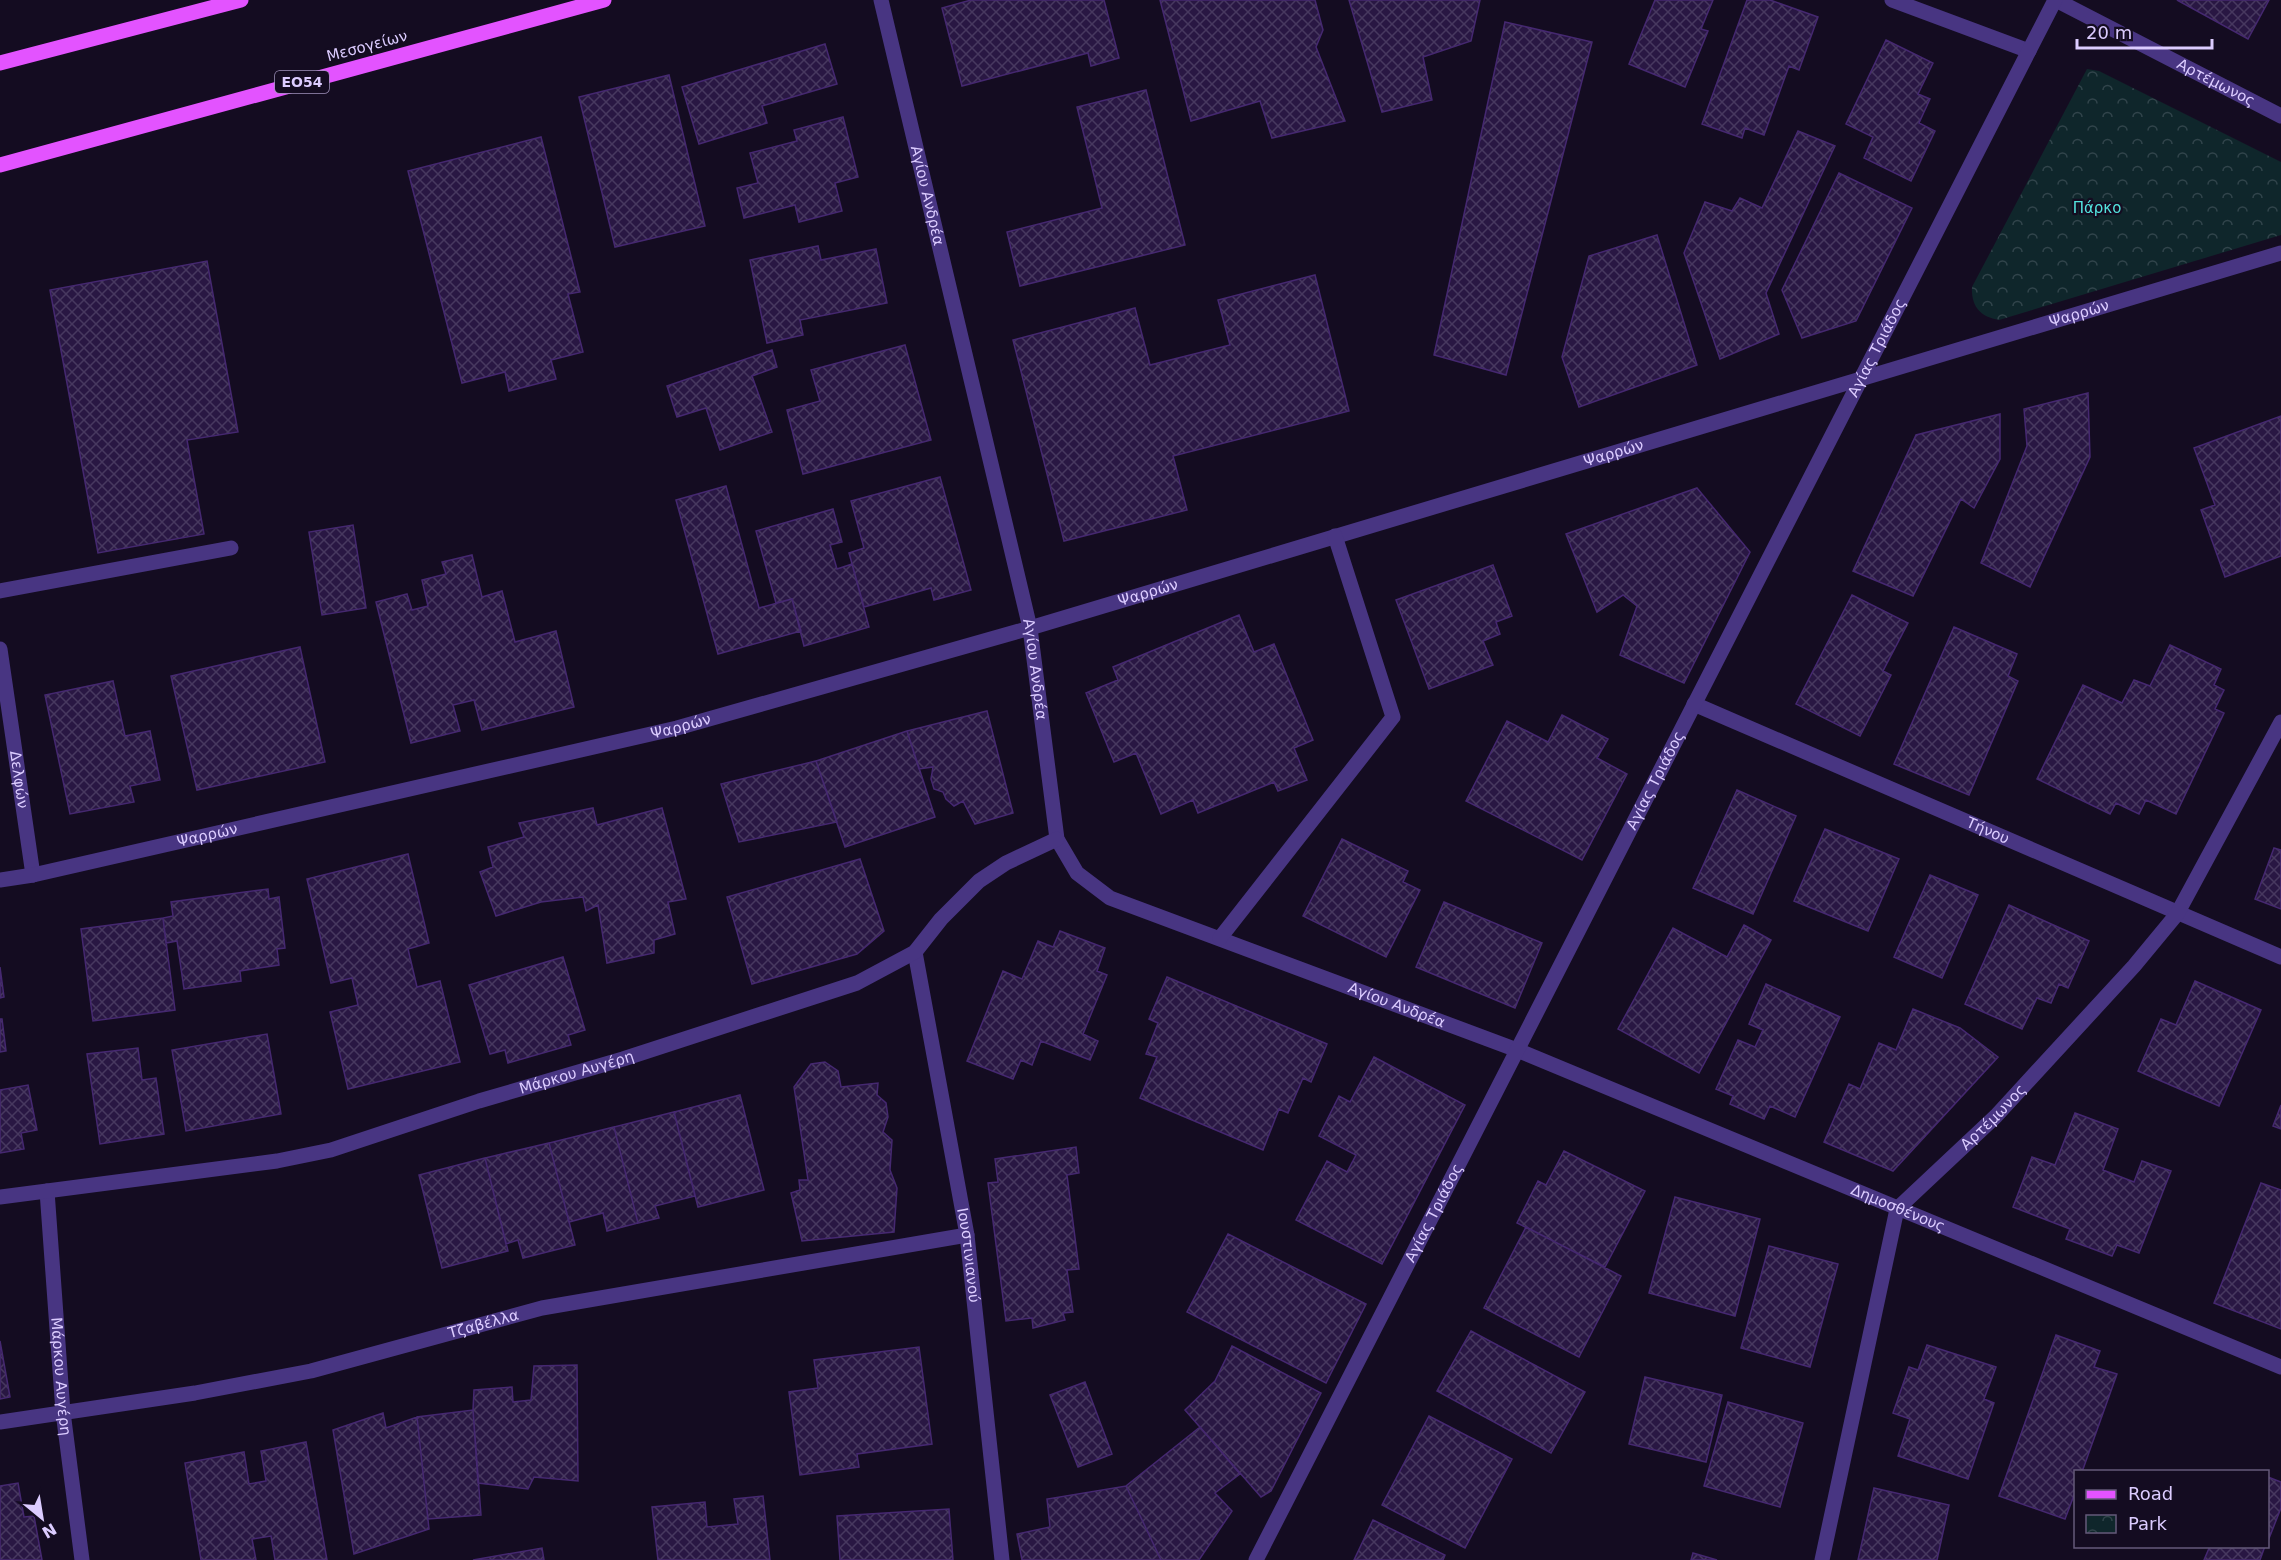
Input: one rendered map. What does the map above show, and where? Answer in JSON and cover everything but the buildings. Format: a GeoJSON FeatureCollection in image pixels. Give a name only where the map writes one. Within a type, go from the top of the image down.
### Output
{"type":"FeatureCollection","features":[{"type":"Feature","properties":{"kind":"main road"},"geometry":{"type":"LineString","coordinates":[[0,63],[241,0]]}},
{"type":"Feature","properties":{"kind":"main road","name":"Μεσογείων"},"geometry":{"type":"LineString","coordinates":[[0,165],[604,0]]}},
{"type":"Feature","properties":{"kind":"street","name":"Αγίου Ανδρέα"},"geometry":{"type":"LineString","coordinates":[[881,0],[1030,628],[1057,839],[1077,873],[1102,894],[1517,1050]]}},
{"type":"Feature","properties":{"kind":"street"},"geometry":{"type":"LineString","coordinates":[[1892,0],[2029,51]]}},
{"type":"Feature","properties":{"kind":"street","name":"Αγίας Τριάδος"},"geometry":{"type":"LineString","coordinates":[[1256,1560],[2055,0]]}},
{"type":"Feature","properties":{"kind":"street","name":"Αρτέμωνος"},"geometry":{"type":"LineString","coordinates":[[2055,0],[2281,116]]}},
{"type":"Feature","properties":{"kind":"street","name":"Ψαρρών"},"geometry":{"type":"LineString","coordinates":[[0,880],[33,875],[677,728],[1030,628],[2281,253]]}},
{"type":"Feature","properties":{"kind":"street"},"geometry":{"type":"LineString","coordinates":[[1220,938],[1393,717],[1335,536]]}},
{"type":"Feature","properties":{"kind":"street"},"geometry":{"type":"LineString","coordinates":[[0,591],[231,548]]}},
{"type":"Feature","properties":{"kind":"street","name":"Δελφών"},"geometry":{"type":"LineString","coordinates":[[0,649],[33,875]]}},
{"type":"Feature","properties":{"kind":"street","name":"Τήνου"},"geometry":{"type":"LineString","coordinates":[[1694,704],[2281,957]]}},
{"type":"Feature","properties":{"kind":"street","name":"Αρτέμωνος"},"geometry":{"type":"LineString","coordinates":[[1897,1209],[1996,1116],[2134,966],[2177,914],[2281,722]]}},
{"type":"Feature","properties":{"kind":"street","name":"Μάρκου Αυγέρη"},"geometry":{"type":"LineString","coordinates":[[0,1197],[277,1161],[331,1150],[479,1101],[623,1059],[857,983],[915,952],[941,919],[979,881],[1006,863],[1057,839]]}},
{"type":"Feature","properties":{"kind":"street","name":"Ιουστινιανού"},"geometry":{"type":"LineString","coordinates":[[915,952],[967,1235],[1002,1560]]}},
{"type":"Feature","properties":{"kind":"street","name":"Δημοσθένους"},"geometry":{"type":"LineString","coordinates":[[1517,1050],[2281,1367]]}},
{"type":"Feature","properties":{"kind":"street","name":"Μάρκου Αυγέρη"},"geometry":{"type":"LineString","coordinates":[[47,1191],[63,1412],[82,1560]]}},
{"type":"Feature","properties":{"kind":"street"},"geometry":{"type":"LineString","coordinates":[[1821,1560],[1897,1209]]}},
{"type":"Feature","properties":{"kind":"street","name":"Τζαβέλλα"},"geometry":{"type":"LineString","coordinates":[[0,1422],[195,1393],[311,1371],[542,1308],[967,1235]]}},
{"type":"Feature","properties":{"kind":"green space","name":"Πάρκο"},"geometry":{"type":"Polygon","coordinates":[[[2087,69],[2099,71],[2281,162],[2281,235],[1999,320],[1992,318],[1978,310],[1973,300],[1972,287],[2087,69]]]}}]}
